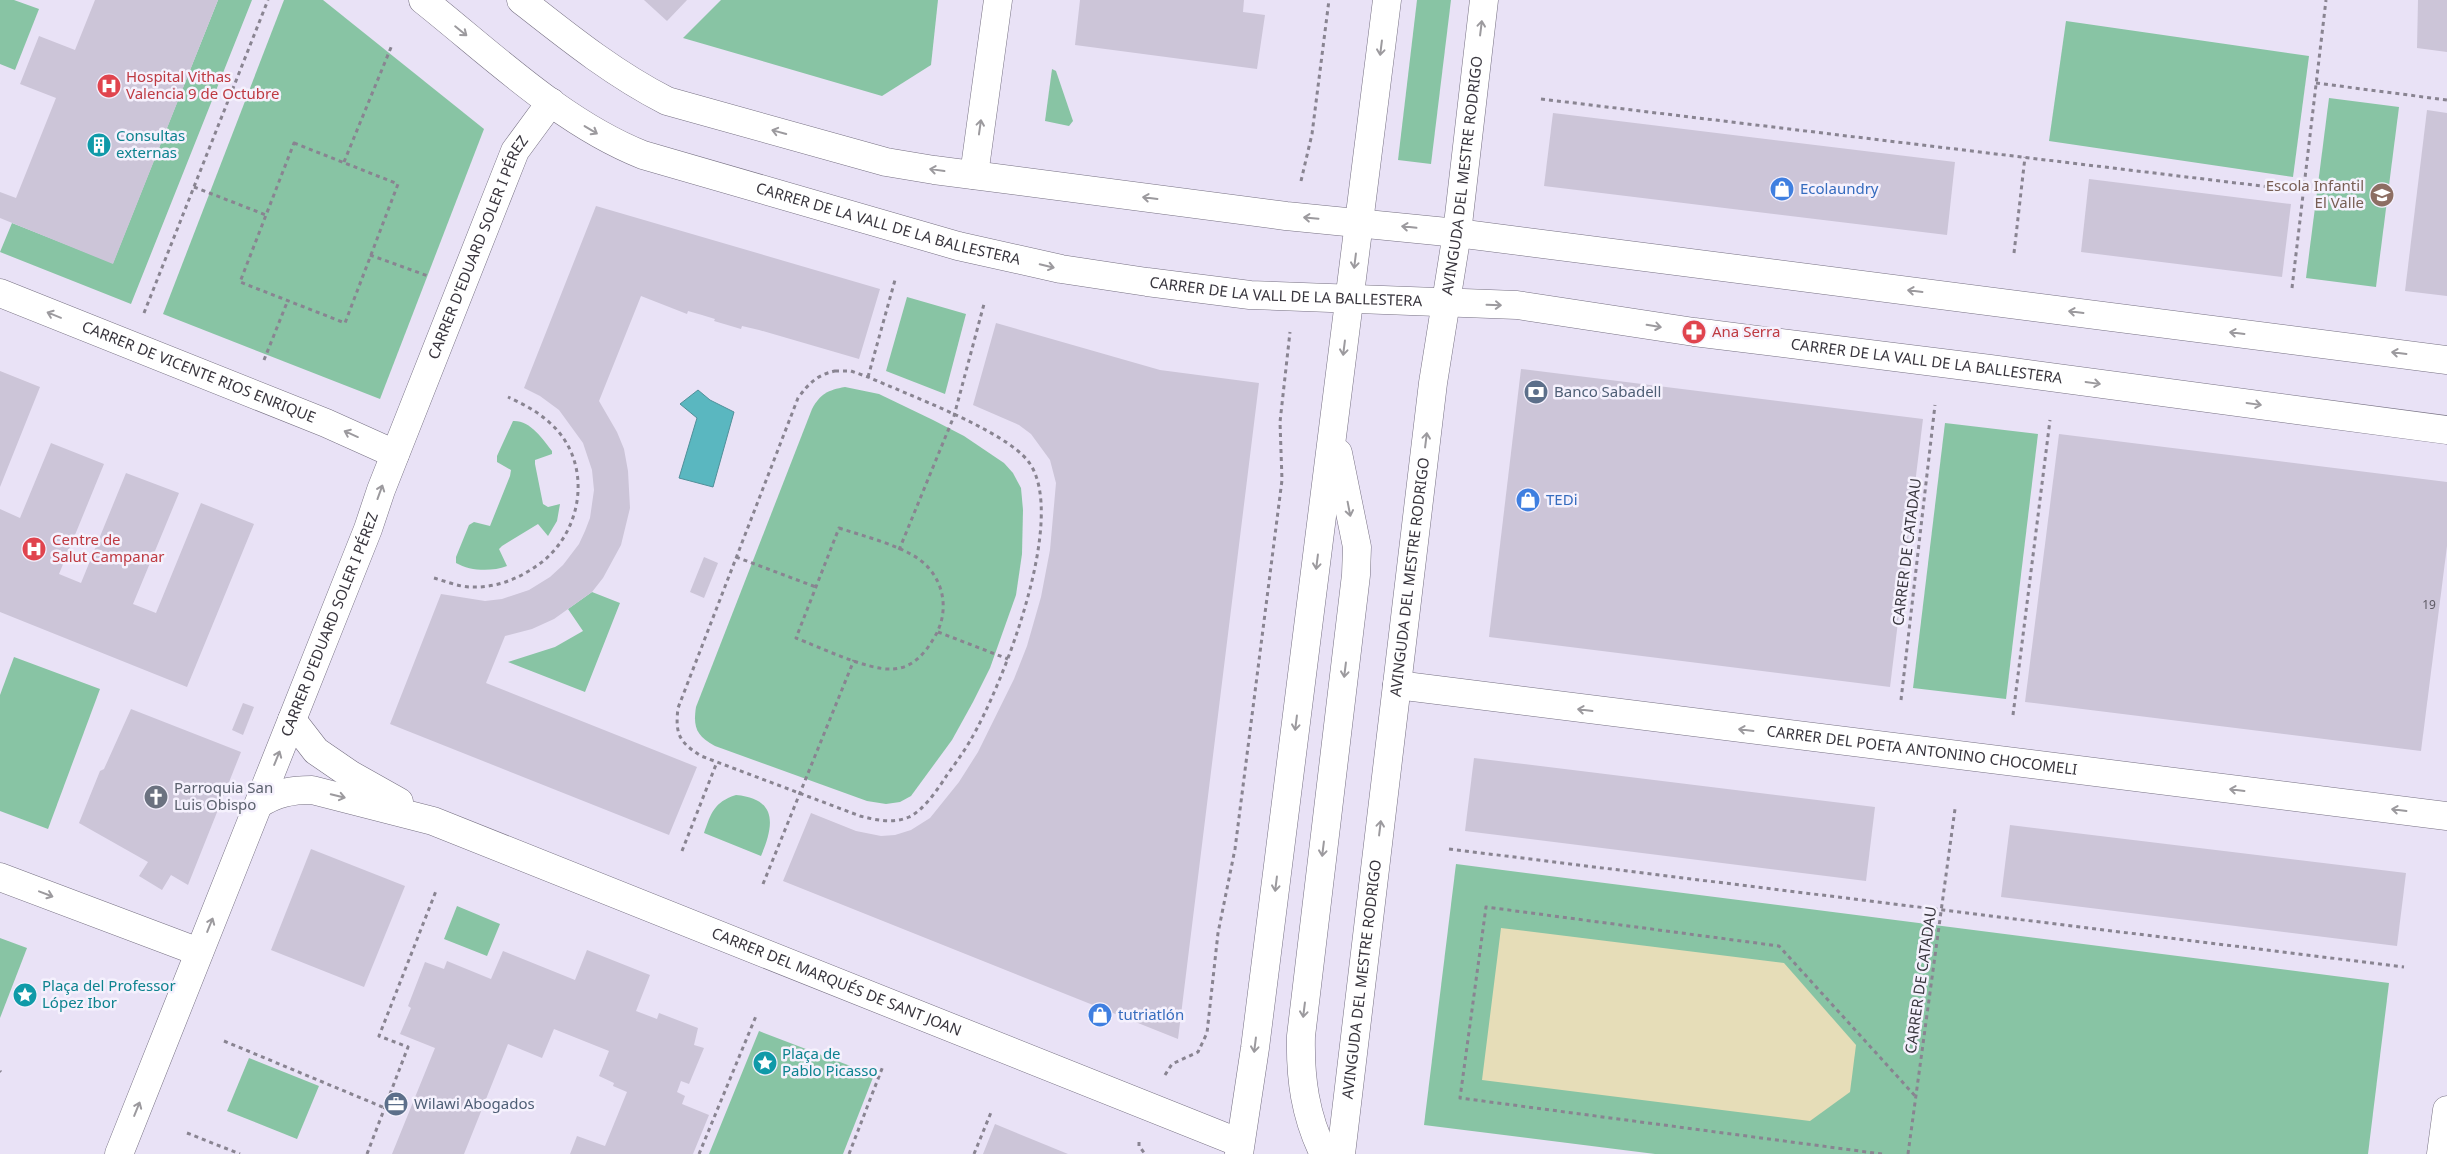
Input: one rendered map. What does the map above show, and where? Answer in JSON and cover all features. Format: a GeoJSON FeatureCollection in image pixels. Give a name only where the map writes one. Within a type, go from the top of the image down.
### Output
{"type":"FeatureCollection","features":[{"type":"Feature","properties":{"kind":"street","name":"CARRER DE LA VALL DE LA BALLESTERA"},"geometry":{"type":"LineString","coordinates":[[423,0],[551,102],[612,143],[642,155],[958,246],[1061,269],[1250,295],[1517,306],[1694,332],[2447,430]]}},
{"type":"Feature","properties":{"kind":"street"},"geometry":{"type":"LineString","coordinates":[[521,0],[602,63],[635,85],[667,101],[886,162],[1286,216],[1457,232],[2447,360]]}},
{"type":"Feature","properties":{"kind":"street"},"geometry":{"type":"LineString","coordinates":[[974,175],[998,0]]}},
{"type":"Feature","properties":{"kind":"street"},"geometry":{"type":"LineString","coordinates":[[1244,1150],[1254,1057],[1387,0]]}},
{"type":"Feature","properties":{"kind":"street","name":"AVINGUDA DEL MESTRE RODRIGO"},"geometry":{"type":"LineString","coordinates":[[1341,1154],[1397,685],[1445,303],[1457,232],[1484,0]]}},
{"type":"Feature","properties":{"kind":"street","name":"CARRER D'EDUARD SOLER I PÉREZ"},"geometry":{"type":"LineString","coordinates":[[119,1154],[292,720],[515,151],[551,102]]}},
{"type":"Feature","properties":{"kind":"street","name":"CARRER DE VICENTE RIOS ENRIQUE"},"geometry":{"type":"LineString","coordinates":[[0,293],[317,419],[395,454]]}},
{"type":"Feature","properties":{"kind":"street"},"geometry":{"type":"LineString","coordinates":[[1324,1154],[1309,1118],[1302,1090],[1301,1036],[1356,575],[1357,547],[1334,427]]}},
{"type":"Feature","properties":{"kind":"street","name":"CARRER DEL POETA ANTONINO CHOCOMELI"},"geometry":{"type":"LineString","coordinates":[[1397,685],[2447,816]]}},
{"type":"Feature","properties":{"kind":"street","name":"CARRER DEL MARQUÉS DE SANT JOAN"},"geometry":{"type":"LineString","coordinates":[[292,720],[316,751],[330,762],[433,821]]}},
{"type":"Feature","properties":{"kind":"street","name":"CARRER DEL MARQUÉS DE SANT JOAN"},"geometry":{"type":"LineString","coordinates":[[258,804],[274,795],[293,790],[312,790],[433,821],[1244,1150]]}},
{"type":"Feature","properties":{"kind":"street"},"geometry":{"type":"LineString","coordinates":[[0,877],[199,952]]}},
{"type":"Feature","properties":{"kind":"street"},"geometry":{"type":"LineString","coordinates":[[2441,1154],[2447,1110]]}},
{"type":"Feature","properties":{"kind":"path"},"geometry":{"type":"LineString","coordinates":[[143,316],[268,0]]}},
{"type":"Feature","properties":{"kind":"path"},"geometry":{"type":"LineString","coordinates":[[1300,189],[1312,134],[1329,0]]}},
{"type":"Feature","properties":{"kind":"path"},"geometry":{"type":"LineString","coordinates":[[2292,288],[2326,0]]}},
{"type":"Feature","properties":{"kind":"path"},"geometry":{"type":"LineString","coordinates":[[344,162],[392,45]]}},
{"type":"Feature","properties":{"kind":"path"},"geometry":{"type":"LineString","coordinates":[[2316,83],[2447,100]]}},
{"type":"Feature","properties":{"kind":"path"},"geometry":{"type":"LineString","coordinates":[[1541,99],[2303,190]]}},
{"type":"Feature","properties":{"kind":"path"},"geometry":{"type":"LineString","coordinates":[[294,143],[344,162],[398,184],[345,322],[240,282],[294,143]]}},
{"type":"Feature","properties":{"kind":"path"},"geometry":{"type":"LineString","coordinates":[[2014,253],[2025,157]]}},
{"type":"Feature","properties":{"kind":"path"},"geometry":{"type":"LineString","coordinates":[[194,187],[266,215]]}},
{"type":"Feature","properties":{"kind":"path"},"geometry":{"type":"LineString","coordinates":[[370,255],[435,278]]}},
{"type":"Feature","properties":{"kind":"path"},"geometry":{"type":"LineString","coordinates":[[868,377],[895,280]]}},
{"type":"Feature","properties":{"kind":"path"},"geometry":{"type":"LineString","coordinates":[[263,363],[288,300]]}},
{"type":"Feature","properties":{"kind":"path"},"geometry":{"type":"LineString","coordinates":[[898,550],[954,416],[984,304]]}},
{"type":"Feature","properties":{"kind":"path"},"geometry":{"type":"LineString","coordinates":[[835,371],[851,371],[868,377],[990,432],[1012,446],[1028,460],[1037,477],[1041,522],[1034,569],[1008,659],[970,741],[939,787],[909,817],[894,821],[860,816],[701,756],[688,748],[679,737],[676,723],[678,708],[798,398],[807,385],[820,375],[835,371]]}},
{"type":"Feature","properties":{"kind":"path"},"geometry":{"type":"LineString","coordinates":[[1167,1071],[1172,1064],[1198,1052],[1207,1033],[1218,933],[1236,848],[1282,480],[1280,422],[1285,372]]}},
{"type":"Feature","properties":{"kind":"path"},"geometry":{"type":"LineString","coordinates":[[434,578],[469,587],[498,585],[522,576],[549,558],[566,537],[573,521],[578,491],[576,468],[566,445],[551,424],[528,406],[508,397]]}},
{"type":"Feature","properties":{"kind":"path","name":"CARRER DE CATADAU"},"geometry":{"type":"LineString","coordinates":[[1901,700],[1935,405]]}},
{"type":"Feature","properties":{"kind":"path"},"geometry":{"type":"LineString","coordinates":[[2013,715],[2050,420]]}},
{"type":"Feature","properties":{"kind":"path"},"geometry":{"type":"LineString","coordinates":[[839,528],[898,550],[920,560],[934,576],[942,593],[944,610],[938,632],[927,650],[914,663],[894,669],[854,660],[796,638],[839,528]]}},
{"type":"Feature","properties":{"kind":"path"},"geometry":{"type":"LineString","coordinates":[[736,558],[816,587]]}},
{"type":"Feature","properties":{"kind":"path"},"geometry":{"type":"LineString","coordinates":[[938,632],[1008,659]]}},
{"type":"Feature","properties":{"kind":"path"},"geometry":{"type":"LineString","coordinates":[[763,884],[854,660]]}},
{"type":"Feature","properties":{"kind":"path"},"geometry":{"type":"LineString","coordinates":[[682,851],[717,762]]}},
{"type":"Feature","properties":{"kind":"path","name":"CARRER DE CATADAU"},"geometry":{"type":"LineString","coordinates":[[1908,1154],[1955,809]]}},
{"type":"Feature","properties":{"kind":"path"},"geometry":{"type":"LineString","coordinates":[[1449,849],[2404,966]]}},
{"type":"Feature","properties":{"kind":"path"},"geometry":{"type":"LineString","coordinates":[[367,1154],[408,1048],[379,1036],[436,891]]}},
{"type":"Feature","properties":{"kind":"path"},"geometry":{"type":"LineString","coordinates":[[1882,1154],[1460,1098],[1486,906],[1779,946],[1916,1097]]}},
{"type":"Feature","properties":{"kind":"path"},"geometry":{"type":"LineString","coordinates":[[699,1154],[756,1016]]}},
{"type":"Feature","properties":{"kind":"path"},"geometry":{"type":"LineString","coordinates":[[224,1041],[385,1108]]}},
{"type":"Feature","properties":{"kind":"path"},"geometry":{"type":"LineString","coordinates":[[849,1154],[883,1066]]}},
{"type":"Feature","properties":{"kind":"path"},"geometry":{"type":"LineString","coordinates":[[974,1154],[992,1110]]}},
{"type":"Feature","properties":{"kind":"path"},"geometry":{"type":"LineString","coordinates":[[187,1133],[240,1154]]}},
{"type":"Feature","properties":{"kind":"path"},"geometry":{"type":"LineString","coordinates":[[1140,1138],[1139,1146],[1145,1154]]}},
{"type":"Feature","properties":{"kind":"green space"},"geometry":{"type":"Polygon","coordinates":[[[0,0],[14,0],[39,9],[15,70],[0,64],[0,0]]]}},
{"type":"Feature","properties":{"kind":"green space"},"geometry":{"type":"Polygon","coordinates":[[[218,0],[252,0],[131,304],[0,252],[12,223],[113,263],[218,0]]]}},
{"type":"Feature","properties":{"kind":"green space"},"geometry":{"type":"Polygon","coordinates":[[[284,0],[323,0],[484,129],[380,399],[163,314],[284,0]]]}},
{"type":"Feature","properties":{"kind":"green space"},"geometry":{"type":"Polygon","coordinates":[[[721,0],[938,0],[931,65],[882,96],[683,38],[721,0]]]}},
{"type":"Feature","properties":{"kind":"green space"},"geometry":{"type":"Polygon","coordinates":[[[1417,0],[1451,0],[1431,164],[1398,160],[1417,0]]]}},
{"type":"Feature","properties":{"kind":"green space"},"geometry":{"type":"Polygon","coordinates":[[[2066,21],[2309,56],[2293,177],[2049,141],[2066,21]]]}},
{"type":"Feature","properties":{"kind":"green space"},"geometry":{"type":"Polygon","coordinates":[[[1052,69],[1056,71],[1073,121],[1069,126],[1045,121],[1052,69]]]}},
{"type":"Feature","properties":{"kind":"green space"},"geometry":{"type":"Polygon","coordinates":[[[2329,98],[2399,107],[2376,287],[2306,278],[2329,98]]]}},
{"type":"Feature","properties":{"kind":"green space"},"geometry":{"type":"Polygon","coordinates":[[[907,297],[966,314],[945,394],[886,371],[907,297]]]}},
{"type":"Feature","properties":{"kind":"green space"},"geometry":{"type":"Polygon","coordinates":[[[845,387],[879,394],[964,436],[1004,463],[1013,473],[1021,488],[1023,510],[1022,554],[1016,595],[990,668],[952,740],[911,796],[900,802],[886,804],[867,801],[715,746],[700,735],[695,720],[696,707],[812,409],[825,394],[845,387]]]}},
{"type":"Feature","properties":{"kind":"green space"},"geometry":{"type":"Polygon","coordinates":[[[513,421],[530,427],[552,451],[552,454],[535,460],[535,464],[543,504],[548,507],[560,504],[557,521],[548,536],[538,524],[502,546],[499,549],[507,566],[481,570],[468,568],[456,563],[456,557],[469,525],[474,522],[490,526],[510,476],[511,470],[497,462],[497,456],[513,421]]]}},
{"type":"Feature","properties":{"kind":"green space"},"geometry":{"type":"Polygon","coordinates":[[[1945,423],[2038,434],[2006,699],[1913,688],[1945,423]]]}},
{"type":"Feature","properties":{"kind":"green space"},"geometry":{"type":"Polygon","coordinates":[[[592,592],[620,603],[585,692],[508,662],[555,647],[583,631],[568,609],[592,592]]]}},
{"type":"Feature","properties":{"kind":"green space"},"geometry":{"type":"Polygon","coordinates":[[[14,657],[100,689],[48,829],[0,811],[0,695],[14,657]]]}},
{"type":"Feature","properties":{"kind":"green space"},"geometry":{"type":"Polygon","coordinates":[[[736,795],[750,797],[759,802],[766,808],[769,815],[770,824],[761,856],[704,833],[714,809],[723,801],[736,795]]]}},
{"type":"Feature","properties":{"kind":"green space"},"geometry":{"type":"Polygon","coordinates":[[[1456,864],[2389,983],[2368,1154],[1655,1154],[1424,1125],[1456,864]]]}},
{"type":"Feature","properties":{"kind":"green space"},"geometry":{"type":"Polygon","coordinates":[[[457,906],[500,924],[487,956],[444,939],[457,906]]]}},
{"type":"Feature","properties":{"kind":"green space"},"geometry":{"type":"Polygon","coordinates":[[[0,938],[27,948],[0,1018],[0,938]]]}},
{"type":"Feature","properties":{"kind":"green space"},"geometry":{"type":"Polygon","coordinates":[[[759,1031],[874,1075],[843,1154],[709,1154],[759,1031]]]}},
{"type":"Feature","properties":{"kind":"green space"},"geometry":{"type":"Polygon","coordinates":[[[249,1058],[319,1086],[297,1139],[227,1111],[249,1058]]]}},
{"type":"Feature","properties":{"kind":"sand"},"geometry":{"type":"Polygon","coordinates":[[[1501,928],[1784,963],[1856,1045],[1850,1092],[1810,1121],[1482,1080],[1501,928]]]}},
{"type":"Feature","properties":{"kind":"water"},"geometry":{"type":"Polygon","coordinates":[[[698,390],[710,400],[734,412],[713,487],[679,478],[697,418],[680,404],[698,390]]]}},
{"type":"Feature","properties":{"kind":"building","name":"Consultas externas"},"geometry":{"type":"Polygon","coordinates":[[[95,0],[218,0],[113,264],[0,218],[0,192],[16,198],[56,98],[20,84],[39,36],[75,50],[95,0]]]}},
{"type":"Feature","properties":{"kind":"building"},"geometry":{"type":"Polygon","coordinates":[[[644,0],[687,0],[667,21],[644,0]]]}},
{"type":"Feature","properties":{"kind":"building"},"geometry":{"type":"Polygon","coordinates":[[[1080,0],[1244,0],[1243,12],[1265,15],[1257,69],[1075,45],[1080,0]]]}},
{"type":"Feature","properties":{"kind":"building"},"geometry":{"type":"Polygon","coordinates":[[[2418,0],[2447,0],[2447,52],[2417,48],[2418,0]]]}},
{"type":"Feature","properties":{"kind":"building"},"geometry":{"type":"Polygon","coordinates":[[[2427,110],[2447,113],[2447,296],[2405,291],[2427,110]]]}},
{"type":"Feature","properties":{"kind":"building"},"geometry":{"type":"Polygon","coordinates":[[[1553,113],[1955,162],[1947,235],[1544,186],[1553,113]]]}},
{"type":"Feature","properties":{"kind":"building"},"geometry":{"type":"Polygon","coordinates":[[[2089,179],[2291,204],[2282,277],[2081,252],[2089,179]]]}},
{"type":"Feature","properties":{"kind":"building"},"geometry":{"type":"Polygon","coordinates":[[[596,206],[880,289],[859,359],[759,330],[742,326],[741,329],[688,311],[687,314],[641,296],[599,401],[617,432],[624,449],[628,471],[630,508],[621,545],[603,578],[592,592],[554,619],[532,629],[505,636],[486,683],[697,767],[669,835],[390,724],[441,594],[485,601],[502,599],[529,590],[550,577],[563,565],[579,544],[585,531],[590,518],[594,490],[592,470],[583,443],[559,410],[540,396],[524,388],[596,206]]]}},
{"type":"Feature","properties":{"kind":"building"},"geometry":{"type":"Polygon","coordinates":[[[996,323],[1160,370],[1259,383],[1178,1039],[783,881],[811,813],[856,831],[881,836],[895,835],[911,830],[930,818],[959,782],[978,752],[1014,679],[1027,646],[1041,597],[1050,550],[1056,483],[1050,460],[1031,434],[1019,425],[973,405],[996,323]]]}},
{"type":"Feature","properties":{"kind":"building"},"geometry":{"type":"Polygon","coordinates":[[[1521,369],[1923,419],[1890,687],[1489,637],[1521,369]]]}},
{"type":"Feature","properties":{"kind":"building"},"geometry":{"type":"Polygon","coordinates":[[[0,371],[40,387],[0,487],[0,371]]]}},
{"type":"Feature","properties":{"kind":"building"},"geometry":{"type":"Polygon","coordinates":[[[2059,434],[2447,482],[2447,546],[2421,751],[2025,702],[2059,434]]]}},
{"type":"Feature","properties":{"kind":"building","name":"Centre de Salut Campanar"},"geometry":{"type":"Polygon","coordinates":[[[51,443],[104,464],[59,574],[81,583],[126,473],[179,493],[133,604],[156,613],[201,503],[254,524],[187,687],[0,612],[0,509],[20,518],[51,443]]]}},
{"type":"Feature","properties":{"kind":"building"},"geometry":{"type":"Polygon","coordinates":[[[704,557],[718,563],[704,598],[690,592],[704,557]]]}},
{"type":"Feature","properties":{"kind":"building"},"geometry":{"type":"Polygon","coordinates":[[[243,703],[254,707],[243,735],[232,730],[243,703]]]}},
{"type":"Feature","properties":{"kind":"building","name":"Parroquia San Luis Obispo"},"geometry":{"type":"Polygon","coordinates":[[[131,709],[241,752],[188,885],[171,875],[162,890],[139,876],[148,862],[79,823],[100,771],[104,769],[131,709]]]}},
{"type":"Feature","properties":{"kind":"building"},"geometry":{"type":"Polygon","coordinates":[[[1474,758],[1875,807],[1866,881],[1465,831],[1474,758]]]}},
{"type":"Feature","properties":{"kind":"building"},"geometry":{"type":"Polygon","coordinates":[[[2010,825],[2406,873],[2397,946],[2001,897],[2010,825]]]}},
{"type":"Feature","properties":{"kind":"building"},"geometry":{"type":"Polygon","coordinates":[[[311,849],[405,886],[364,987],[271,950],[311,849]]]}},
{"type":"Feature","properties":{"kind":"building"},"geometry":{"type":"Polygon","coordinates":[[[587,950],[650,975],[636,1011],[657,1019],[659,1013],[698,1028],[694,1045],[704,1048],[689,1084],[681,1081],[677,1092],[685,1096],[682,1104],[709,1115],[693,1154],[570,1154],[577,1136],[605,1146],[627,1092],[613,1086],[614,1083],[599,1076],[609,1051],[554,1029],[542,1058],[508,1044],[464,1154],[392,1154],[435,1048],[400,1034],[411,1008],[408,1006],[425,962],[444,969],[447,961],[491,979],[503,951],[575,980],[587,950]]]}},
{"type":"Feature","properties":{"kind":"building"},"geometry":{"type":"Polygon","coordinates":[[[995,1124],[1068,1154],[983,1154],[995,1124]]]}},
{"type":"Feature","properties":{"kind":"place","name":"Hospital Vithas Valencia 9 de Octubre"},"geometry":{"type":"Point","coordinates":[109,86]}},
{"type":"Feature","properties":{"kind":"place","name":"Consultas externas"},"geometry":{"type":"Point","coordinates":[99,145]}},
{"type":"Feature","properties":{"kind":"place","name":"Ecolaundry"},"geometry":{"type":"Point","coordinates":[1782,189]}},
{"type":"Feature","properties":{"kind":"place","name":"Escola Infantil El Valle"},"geometry":{"type":"Point","coordinates":[2382,195]}},
{"type":"Feature","properties":{"kind":"place","name":"Ana Serra"},"geometry":{"type":"Point","coordinates":[1694,332]}},
{"type":"Feature","properties":{"kind":"place","name":"Banco Sabadell"},"geometry":{"type":"Point","coordinates":[1536,392]}},
{"type":"Feature","properties":{"kind":"place","name":"TEDi"},"geometry":{"type":"Point","coordinates":[1528,500]}},
{"type":"Feature","properties":{"kind":"place","name":"Centre de Salut Campanar"},"geometry":{"type":"Point","coordinates":[34,549]}},
{"type":"Feature","properties":{"kind":"place","name":"Parroquia San Luis Obispo"},"geometry":{"type":"Point","coordinates":[156,797]}},
{"type":"Feature","properties":{"kind":"place","name":"Plaça del Professor López Ibor"},"geometry":{"type":"Point","coordinates":[25,995]}},
{"type":"Feature","properties":{"kind":"place","name":"tutriatlón"},"geometry":{"type":"Point","coordinates":[1100,1015]}},
{"type":"Feature","properties":{"kind":"place","name":"Plaça de Pablo Picasso"},"geometry":{"type":"Point","coordinates":[765,1063]}},
{"type":"Feature","properties":{"kind":"place","name":"Wilawi Abogados"},"geometry":{"type":"Point","coordinates":[396,1104]}}]}
